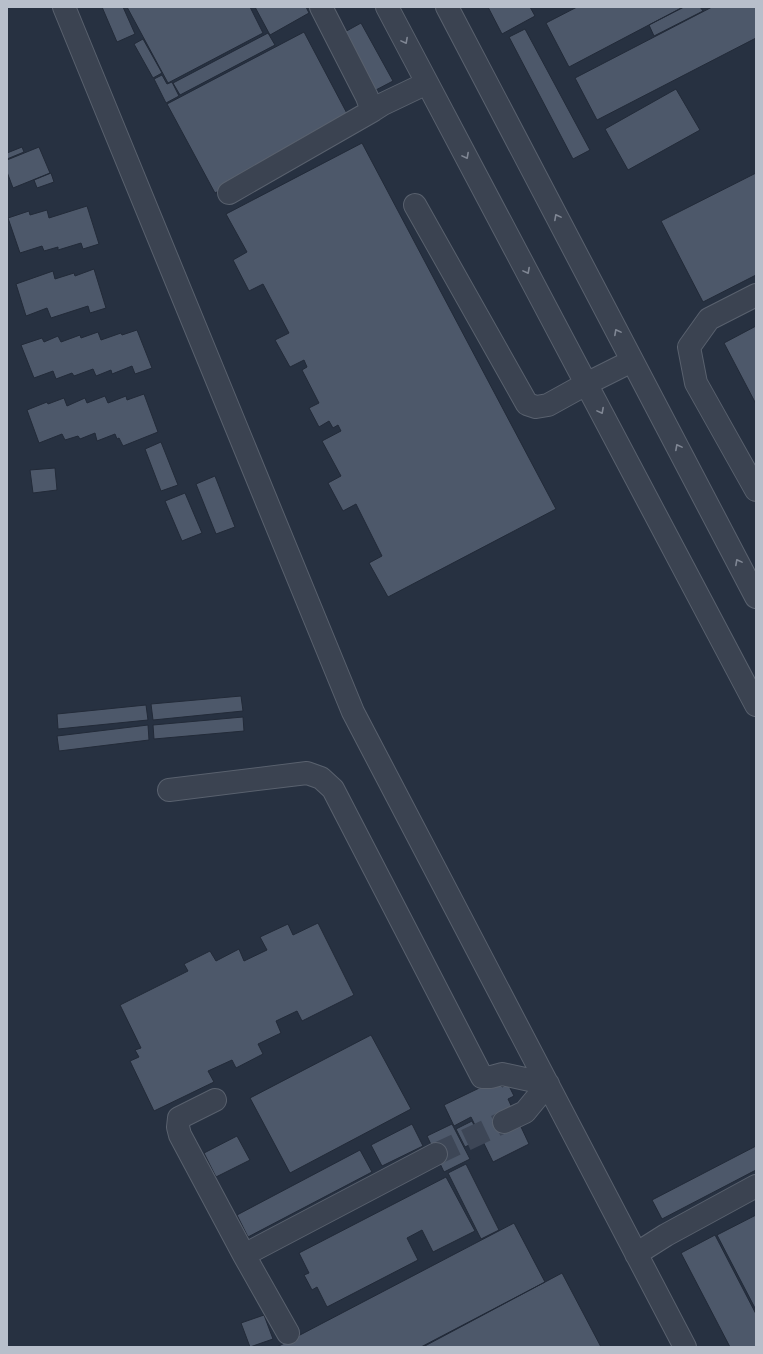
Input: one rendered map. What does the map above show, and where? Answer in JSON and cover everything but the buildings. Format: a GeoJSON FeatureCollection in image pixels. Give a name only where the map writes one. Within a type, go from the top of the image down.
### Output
{"type":"FeatureCollection","features":[{"type":"Feature","properties":{"kind":"street"},"geometry":{"type":"LineString","coordinates":[[64,7],[353,712],[685,1347]]}},
{"type":"Feature","properties":{"kind":"street"},"geometry":{"type":"LineString","coordinates":[[321,7],[367,97],[372,111]]}},
{"type":"Feature","properties":{"kind":"street"},"geometry":{"type":"LineString","coordinates":[[387,7],[756,704]]}},
{"type":"Feature","properties":{"kind":"street"},"geometry":{"type":"LineString","coordinates":[[447,7],[756,597]]}},
{"type":"Feature","properties":{"kind":"street"},"geometry":{"type":"LineString","coordinates":[[229,193],[383,104],[427,83]]}},
{"type":"Feature","properties":{"kind":"street"},"geometry":{"type":"LineString","coordinates":[[415,205],[527,404],[536,407],[548,405],[632,361]]}},
{"type":"Feature","properties":{"kind":"street"},"geometry":{"type":"LineString","coordinates":[[756,295],[709,319],[689,347],[696,382],[756,490]]}},
{"type":"Feature","properties":{"kind":"street"},"geometry":{"type":"LineString","coordinates":[[169,790],[307,773],[321,778],[333,789],[482,1077],[491,1077],[502,1074],[548,1084]]}},
{"type":"Feature","properties":{"kind":"street"},"geometry":{"type":"LineString","coordinates":[[504,1122],[525,1112],[548,1084]]}},
{"type":"Feature","properties":{"kind":"street"},"geometry":{"type":"LineString","coordinates":[[215,1100],[179,1118],[178,1127],[180,1135],[288,1334]]}},
{"type":"Feature","properties":{"kind":"street"},"geometry":{"type":"LineString","coordinates":[[244,1255],[436,1154]]}},
{"type":"Feature","properties":{"kind":"street"},"geometry":{"type":"LineString","coordinates":[[636,1254],[666,1235],[756,1186]]}},
{"type":"Feature","properties":{"kind":"tunnel"},"geometry":{"type":"LineString","coordinates":[[436,1154],[504,1122]]}}]}
